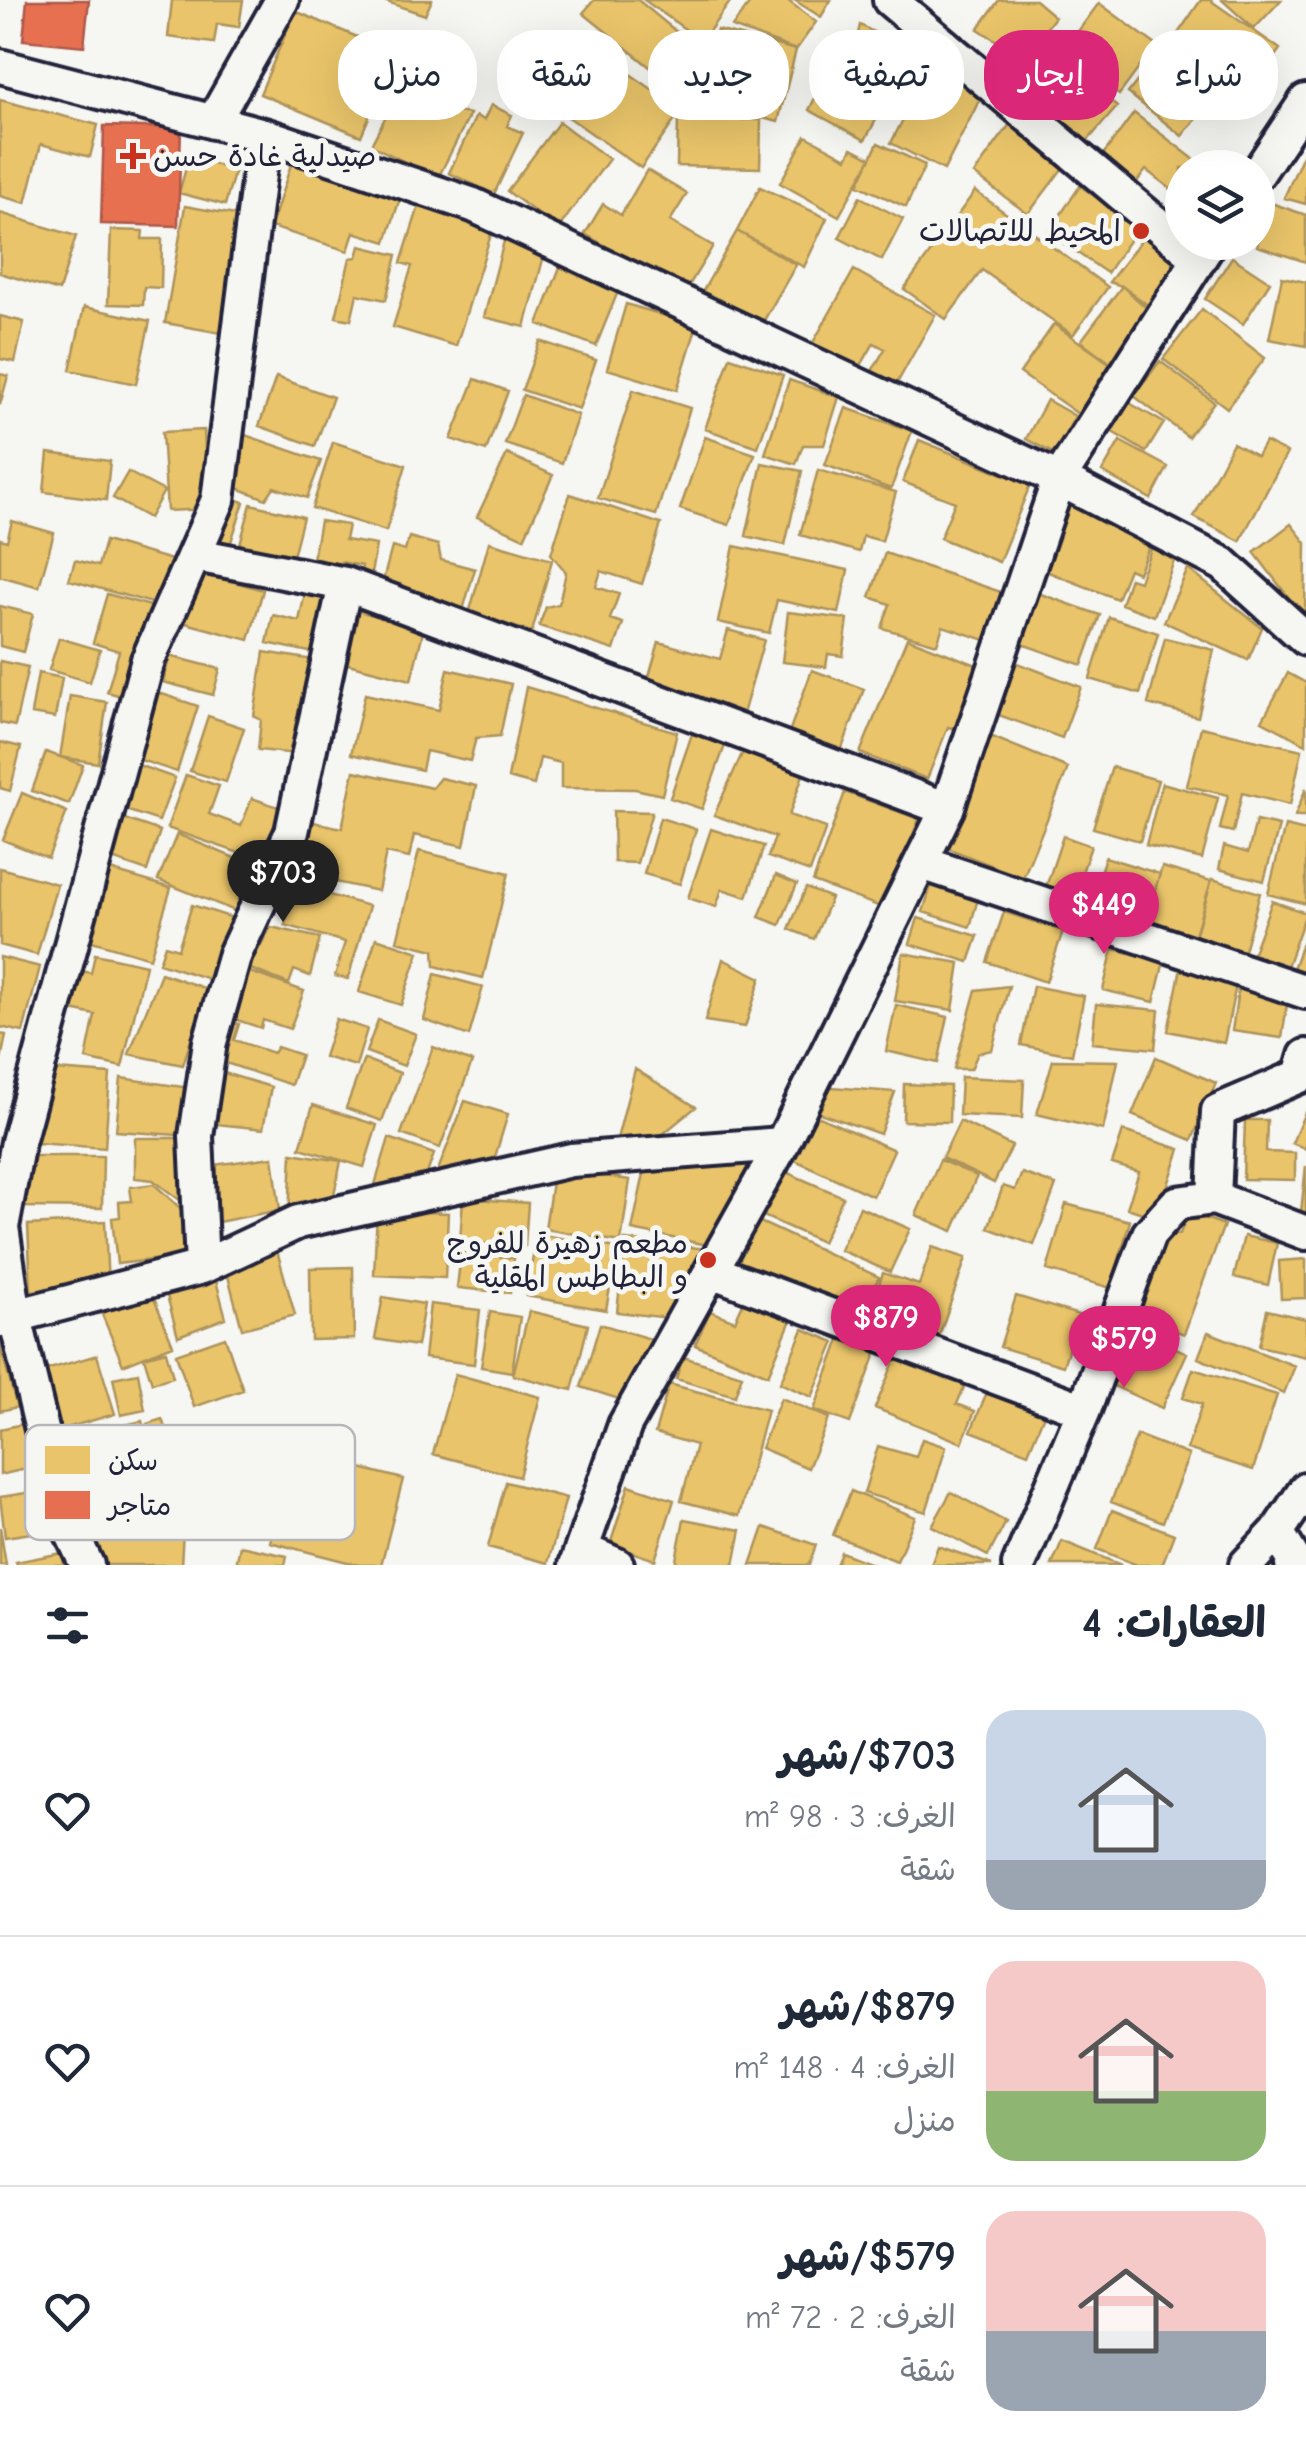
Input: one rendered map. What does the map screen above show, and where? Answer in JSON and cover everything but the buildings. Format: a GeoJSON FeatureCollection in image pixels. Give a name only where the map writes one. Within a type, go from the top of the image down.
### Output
{"type":"FeatureCollection","features":[{"type":"Feature","properties":{"kind":"street"},"geometry":{"type":"LineString","coordinates":[[213,122],[282,0]]}},
{"type":"Feature","properties":{"kind":"street"},"geometry":{"type":"LineString","coordinates":[[890,0],[1165,220]]}},
{"type":"Feature","properties":{"kind":"street"},"geometry":{"type":"LineString","coordinates":[[0,66],[264,135],[473,205],[1059,479],[1223,564],[1306,639]]}},
{"type":"Feature","properties":{"kind":"street"},"geometry":{"type":"LineString","coordinates":[[1273,150],[1306,101]]}},
{"type":"Feature","properties":{"kind":"street"},"geometry":{"type":"LineString","coordinates":[[37,1425],[8,1319],[2,1227],[18,1142],[148,660],[218,500],[264,135]]}},
{"type":"Feature","properties":{"kind":"street"},"geometry":{"type":"LineString","coordinates":[[617,1565],[579,1557],[624,1425],[782,1144],[948,809],[1059,479],[1199,260]]}},
{"type":"Feature","properties":{"kind":"street"},"geometry":{"type":"LineString","coordinates":[[196,555],[345,584],[948,809]]}},
{"type":"Feature","properties":{"kind":"street"},"geometry":{"type":"LineString","coordinates":[[202,1268],[196,1136],[210,1042],[235,954],[292,832],[345,584]]}},
{"type":"Feature","properties":{"kind":"street"},"geometry":{"type":"LineString","coordinates":[[922,863],[1306,992]]}},
{"type":"Feature","properties":{"kind":"street"},"geometry":{"type":"LineString","coordinates":[[1214,1198],[1218,1111],[1300,1076],[1306,1056]]}},
{"type":"Feature","properties":{"kind":"street"},"geometry":{"type":"LineString","coordinates":[[8,1319],[202,1268],[298,1222],[571,1160],[782,1144]]}},
{"type":"Feature","properties":{"kind":"street"},"geometry":{"type":"LineString","coordinates":[[1019,1565],[1084,1410],[1149,1234],[1177,1203],[1214,1198],[1306,1233]]}},
{"type":"Feature","properties":{"kind":"street"},"geometry":{"type":"LineString","coordinates":[[711,1271],[1084,1410]]}},
{"type":"Feature","properties":{"kind":"street"},"geometry":{"type":"LineString","coordinates":[[1246,1565],[1277,1532],[1306,1490]]}},
{"type":"Feature","properties":{"kind":"street"},"geometry":{"type":"LineString","coordinates":[[1277,1532],[1293,1558],[1292,1565]]}},
{"type":"Feature","properties":{"kind":"street"},"geometry":{"type":"LineString","coordinates":[[74,1540],[86,1565]]}},
{"type":"Feature","properties":{"kind":"place","name":"صيدلية غادة حسن"},"geometry":{"type":"Point","coordinates":[133,156]}},
{"type":"Feature","properties":{"kind":"place","name":"المحيط للاتصالات"},"geometry":{"type":"Point","coordinates":[1141,231]}},
{"type":"Feature","properties":{"kind":"place","name":"مطعم زهيرة للفروج و البطاطس المقلية"},"geometry":{"type":"Point","coordinates":[708,1260]}}]}
